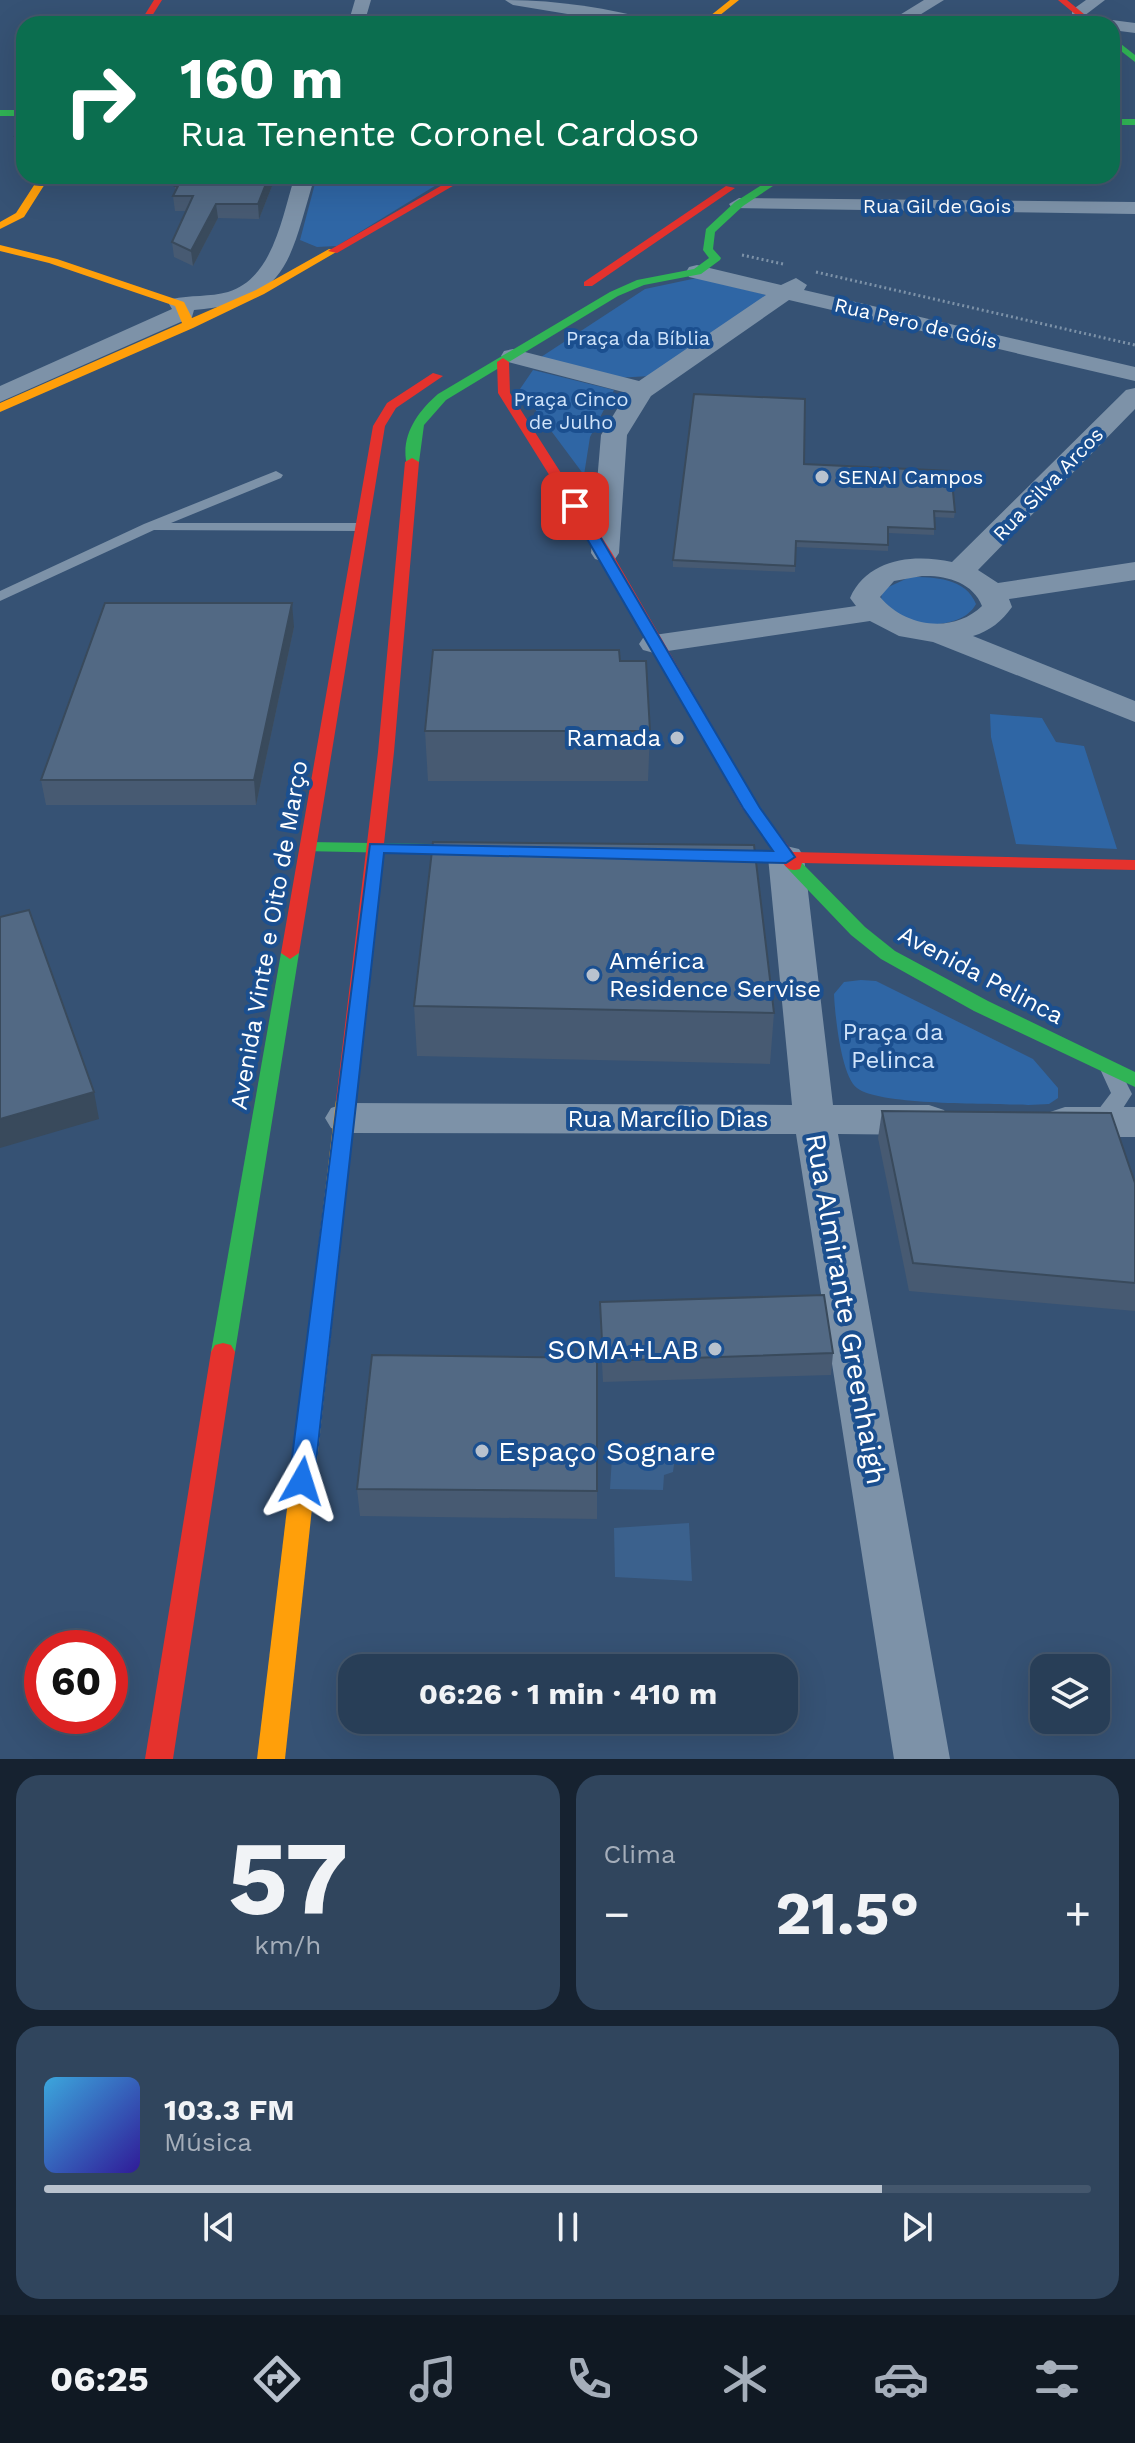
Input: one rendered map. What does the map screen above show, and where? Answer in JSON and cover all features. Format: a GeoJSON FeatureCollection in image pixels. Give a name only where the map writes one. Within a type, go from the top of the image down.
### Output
{"type":"FeatureCollection","features":[{"type":"Feature","properties":{"kind":"main road"},"geometry":{"type":"LineString","coordinates":[[1062,0],[1083,16]]}},
{"type":"Feature","properties":{"kind":"main road"},"geometry":{"type":"LineString","coordinates":[[694,11],[731,3]]}},
{"type":"Feature","properties":{"kind":"main road"},"geometry":{"type":"LineString","coordinates":[[714,16],[731,3]]}},
{"type":"Feature","properties":{"kind":"main road"},"geometry":{"type":"LineString","coordinates":[[0,226],[20,215],[40,184]]}},
{"type":"Feature","properties":{"kind":"main road"},"geometry":{"type":"LineString","coordinates":[[0,408],[184,314],[335,252],[451,184]]}},
{"type":"Feature","properties":{"kind":"main road"},"geometry":{"type":"LineString","coordinates":[[574,293],[736,184]]}},
{"type":"Feature","properties":{"kind":"main road"},"geometry":{"type":"LineString","coordinates":[[271,1759],[376,848],[418,418],[442,397],[614,294],[702,262],[708,250],[710,231],[739,204],[770,184]]}},
{"type":"Feature","properties":{"kind":"main road"},"geometry":{"type":"LineString","coordinates":[[281,247],[304,253],[335,252]]}},
{"type":"Feature","properties":{"kind":"main road"},"geometry":{"type":"LineString","coordinates":[[0,248],[53,261],[184,314]]}},
{"type":"Feature","properties":{"kind":"main road"},"geometry":{"type":"LineString","coordinates":[[635,254],[673,252]]}},
{"type":"Feature","properties":{"kind":"main road","name":"Avenida Pelinca"},"geometry":{"type":"LineString","coordinates":[[508,359],[504,393],[605,553],[654,644],[751,808],[770,857],[888,955],[981,1006],[1135,1080]]}},
{"type":"Feature","properties":{"kind":"main road","name":"Avenida Vinte e Oito de Março"},"geometry":{"type":"LineString","coordinates":[[159,1759],[213,1410],[379,426],[391,406],[455,365]]}},
{"type":"Feature","properties":{"kind":"main road"},"geometry":{"type":"LineString","coordinates":[[376,443],[381,474],[411,475]]}},
{"type":"Feature","properties":{"kind":"main road"},"geometry":{"type":"LineString","coordinates":[[309,847],[518,851]]}},
{"type":"Feature","properties":{"kind":"main road"},"geometry":{"type":"LineString","coordinates":[[770,857],[1135,865]]}},
{"type":"Feature","properties":{"kind":"street"},"geometry":{"type":"LineString","coordinates":[[513,0],[613,16]]}},
{"type":"Feature","properties":{"kind":"street"},"geometry":{"type":"LineString","coordinates":[[907,16],[936,0]]}},
{"type":"Feature","properties":{"kind":"street"},"geometry":{"type":"LineString","coordinates":[[0,395],[184,314],[254,289],[264,281],[281,247],[302,184]]}},
{"type":"Feature","properties":{"kind":"street","name":"Rua Gil de Gois"},"geometry":{"type":"LineString","coordinates":[[739,204],[1135,208]]}},
{"type":"Feature","properties":{"kind":"street","name":"Rua Pero de Góis"},"geometry":{"type":"LineString","coordinates":[[702,262],[796,276],[1135,353]]}},
{"type":"Feature","properties":{"kind":"street"},"geometry":{"type":"LineString","coordinates":[[605,553],[614,435],[644,390],[796,276]]}},
{"type":"Feature","properties":{"kind":"street","name":"Rua Pero de Góis"},"geometry":{"type":"LineString","coordinates":[[796,276],[959,334],[1135,374]]}},
{"type":"Feature","properties":{"kind":"street"},"geometry":{"type":"LineString","coordinates":[[959,334],[977,318]]}},
{"type":"Feature","properties":{"kind":"street"},"geometry":{"type":"LineString","coordinates":[[508,359],[644,390]]}},
{"type":"Feature","properties":{"kind":"street","name":"Rua Silva Arcos"},"geometry":{"type":"LineString","coordinates":[[959,572],[1135,395]]}},
{"type":"Feature","properties":{"kind":"street"},"geometry":{"type":"LineString","coordinates":[[938,633],[967,630],[988,621],[997,607],[993,593],[980,581],[959,572],[932,567],[906,568],[884,574],[869,585],[865,598],[873,612],[901,626],[938,633],[1135,712]]}},
{"type":"Feature","properties":{"kind":"street"},"geometry":{"type":"LineString","coordinates":[[993,593],[1135,571]]}},
{"type":"Feature","properties":{"kind":"street"},"geometry":{"type":"LineString","coordinates":[[654,644],[873,612]]}},
{"type":"Feature","properties":{"kind":"street","name":"Rua Almirante Greenhaigh"},"geometry":{"type":"LineString","coordinates":[[770,857],[922,1759]]}},
{"type":"Feature","properties":{"kind":"street","name":"Rua Marcílio Dias"},"geometry":{"type":"LineString","coordinates":[[346,1118],[972,1121]]}},
{"type":"Feature","properties":{"kind":"street"},"geometry":{"type":"LineString","coordinates":[[1020,1121],[1117,1122]]}},
{"type":"Feature","properties":{"kind":"lane"},"geometry":{"type":"LineString","coordinates":[[0,597],[149,527],[276,475]]}},
{"type":"Feature","properties":{"kind":"lane"},"geometry":{"type":"LineString","coordinates":[[149,527],[360,527]]}},
{"type":"Feature","properties":{"kind":"lane"},"geometry":{"type":"LineString","coordinates":[[1110,1068],[1122,1094],[1117,1122]]}},
{"type":"Feature","properties":{"kind":"path"},"geometry":{"type":"LineString","coordinates":[[710,231],[727,252],[796,276],[1135,345]]}},
{"type":"Feature","properties":{"kind":"green space"},"geometry":{"type":"Polygon","coordinates":[[[315,184],[438,184],[337,246],[317,247],[300,240],[315,184]]]}},
{"type":"Feature","properties":{"kind":"green space","name":"Praça da Bíblia"},"geometry":{"type":"Polygon","coordinates":[[[697,278],[771,296],[650,376],[616,378],[538,359],[645,289],[697,278]]]}},
{"type":"Feature","properties":{"kind":"green space","name":"Praça Cinco de Julho"},"geometry":{"type":"Polygon","coordinates":[[[533,370],[614,390],[590,437],[584,475],[520,389],[533,370]]]}},
{"type":"Feature","properties":{"kind":"green space"},"geometry":{"type":"Polygon","coordinates":[[[910,577],[957,584],[971,595],[976,604],[962,617],[942,624],[910,621],[881,601],[882,590],[910,577]]]}},
{"type":"Feature","properties":{"kind":"green space"},"geometry":{"type":"Polygon","coordinates":[[[990,714],[1042,718],[1056,742],[1084,746],[1117,849],[1016,844],[991,737],[990,714]]]}},
{"type":"Feature","properties":{"kind":"green space","name":"Praça da Pelinca"},"geometry":{"type":"Polygon","coordinates":[[[876,981],[1033,1059],[1058,1088],[1058,1098],[1049,1104],[1028,1105],[912,1101],[870,1094],[857,1088],[843,1059],[834,994],[844,982],[876,981]]]}},
{"type":"Feature","properties":{"kind":"shaded area"},"geometry":{"type":"Polygon","coordinates":[[[612,1457],[675,1457],[673,1472],[664,1475],[663,1490],[610,1489],[612,1457]]]}},
{"type":"Feature","properties":{"kind":"shaded area"},"geometry":{"type":"Polygon","coordinates":[[[689,1523],[692,1581],[615,1577],[614,1528],[689,1523]]]}},
{"type":"Feature","properties":{"kind":"building"},"geometry":{"type":"Polygon","coordinates":[[[266,184],[258,204],[216,204],[191,251],[172,242],[193,196],[173,196],[178,186],[175,186],[266,184]]]}},
{"type":"Feature","properties":{"kind":"building"},"geometry":{"type":"Polygon","coordinates":[[[694,394],[805,399],[804,464],[951,471],[955,512],[934,511],[935,529],[888,527],[888,545],[796,541],[795,566],[673,560],[694,394]]]}},
{"type":"Feature","properties":{"kind":"building"},"geometry":{"type":"Polygon","coordinates":[[[105,603],[292,603],[254,780],[41,780],[105,603]]]}},
{"type":"Feature","properties":{"kind":"building"},"geometry":{"type":"Polygon","coordinates":[[[433,650],[619,650],[620,661],[646,661],[650,731],[425,731],[433,650]]]}},
{"type":"Feature","properties":{"kind":"building","name":"América Residence Servise"},"geometry":{"type":"Polygon","coordinates":[[[433,842],[754,845],[774,1013],[414,1006],[433,842]]]}},
{"type":"Feature","properties":{"kind":"building"},"geometry":{"type":"Polygon","coordinates":[[[29,910],[94,1092],[0,1119],[0,917],[29,910]]]}},
{"type":"Feature","properties":{"kind":"building"},"geometry":{"type":"Polygon","coordinates":[[[882,1111],[1111,1113],[1135,1183],[1135,1283],[913,1263],[882,1111]]]}},
{"type":"Feature","properties":{"kind":"building","name":"SOMA+LAB"},"geometry":{"type":"Polygon","coordinates":[[[824,1295],[833,1353],[603,1361],[600,1302],[824,1295]]]}},
{"type":"Feature","properties":{"kind":"building","name":"Espaço Sognare"},"geometry":{"type":"Polygon","coordinates":[[[372,1355],[597,1358],[597,1491],[357,1489],[372,1355]]]}},
{"type":"Feature","properties":{"kind":"traffic: fast"},"geometry":{"type":"LineString","coordinates":[[1120,47],[1135,59]]}},
{"type":"Feature","properties":{"kind":"traffic: fast"},"geometry":{"type":"LineString","coordinates":[[0,113],[16,113]]}},
{"type":"Feature","properties":{"kind":"traffic: fast"},"geometry":{"type":"LineString","coordinates":[[1120,122],[1135,122]]}},
{"type":"Feature","properties":{"kind":"traffic: fast"},"geometry":{"type":"LineString","coordinates":[[412,462],[418,425],[442,397],[614,294],[641,282],[697,272],[716,258],[708,250],[710,231],[739,204],[770,184]]}},
{"type":"Feature","properties":{"kind":"traffic: fast"},"geometry":{"type":"LineString","coordinates":[[309,847],[493,850]]}},
{"type":"Feature","properties":{"kind":"traffic: fast"},"geometry":{"type":"LineString","coordinates":[[794,865],[858,931],[888,955],[981,1006],[1135,1080]]}},
{"type":"Feature","properties":{"kind":"traffic: fast"},"geometry":{"type":"LineString","coordinates":[[223,1352],[290,953]]}},
{"type":"Feature","properties":{"kind":"traffic: slow"},"geometry":{"type":"LineString","coordinates":[[714,16],[735,0]]}},
{"type":"Feature","properties":{"kind":"traffic: slow"},"geometry":{"type":"LineString","coordinates":[[0,226],[20,215],[40,184]]}},
{"type":"Feature","properties":{"kind":"traffic: slow"},"geometry":{"type":"LineString","coordinates":[[0,248],[53,261],[180,304],[189,326]]}},
{"type":"Feature","properties":{"kind":"traffic: slow"},"geometry":{"type":"LineString","coordinates":[[0,408],[260,292],[333,251]]}},
{"type":"Feature","properties":{"kind":"traffic: slow"},"geometry":{"type":"LineString","coordinates":[[271,1759],[346,1100]]}},
{"type":"Feature","properties":{"kind":"traffic: jam"},"geometry":{"type":"LineString","coordinates":[[148,16],[158,0]]}},
{"type":"Feature","properties":{"kind":"traffic: jam"},"geometry":{"type":"LineString","coordinates":[[1062,0],[1082,16]]}},
{"type":"Feature","properties":{"kind":"traffic: jam"},"geometry":{"type":"LineString","coordinates":[[333,251],[451,184]]}},
{"type":"Feature","properties":{"kind":"traffic: jam"},"geometry":{"type":"LineString","coordinates":[[588,284],[730,188]]}},
{"type":"Feature","properties":{"kind":"traffic: jam"},"geometry":{"type":"LineString","coordinates":[[503,362],[504,393],[605,553],[751,808],[794,865]]}},
{"type":"Feature","properties":{"kind":"traffic: jam"},"geometry":{"type":"LineString","coordinates":[[290,953],[379,426],[391,406],[437,376]]}},
{"type":"Feature","properties":{"kind":"traffic: jam"},"geometry":{"type":"LineString","coordinates":[[346,1100],[386,752],[412,462]]}},
{"type":"Feature","properties":{"kind":"traffic: jam"},"geometry":{"type":"LineString","coordinates":[[770,857],[1135,865]]}},
{"type":"Feature","properties":{"kind":"traffic: jam"},"geometry":{"type":"LineString","coordinates":[[159,1759],[223,1352]]}},
{"type":"Feature","properties":{"kind":"place","name":"SENAI Campos"},"geometry":{"type":"Point","coordinates":[822,477]}},
{"type":"Feature","properties":{"kind":"place","name":"Ramada"},"geometry":{"type":"Point","coordinates":[677,738]}},
{"type":"Feature","properties":{"kind":"place","name":"América Residence Servise"},"geometry":{"type":"Point","coordinates":[593,975]}},
{"type":"Feature","properties":{"kind":"place","name":"SOMA+LAB"},"geometry":{"type":"Point","coordinates":[715,1349]}},
{"type":"Feature","properties":{"kind":"place","name":"Espaço Sognare"},"geometry":{"type":"Point","coordinates":[482,1451]}},
{"type":"Feature","properties":{"kind":"route"},"geometry":{"type":"LineString","coordinates":[[302,1481],[376,848],[786,857],[751,808],[575,506]]}}]}
